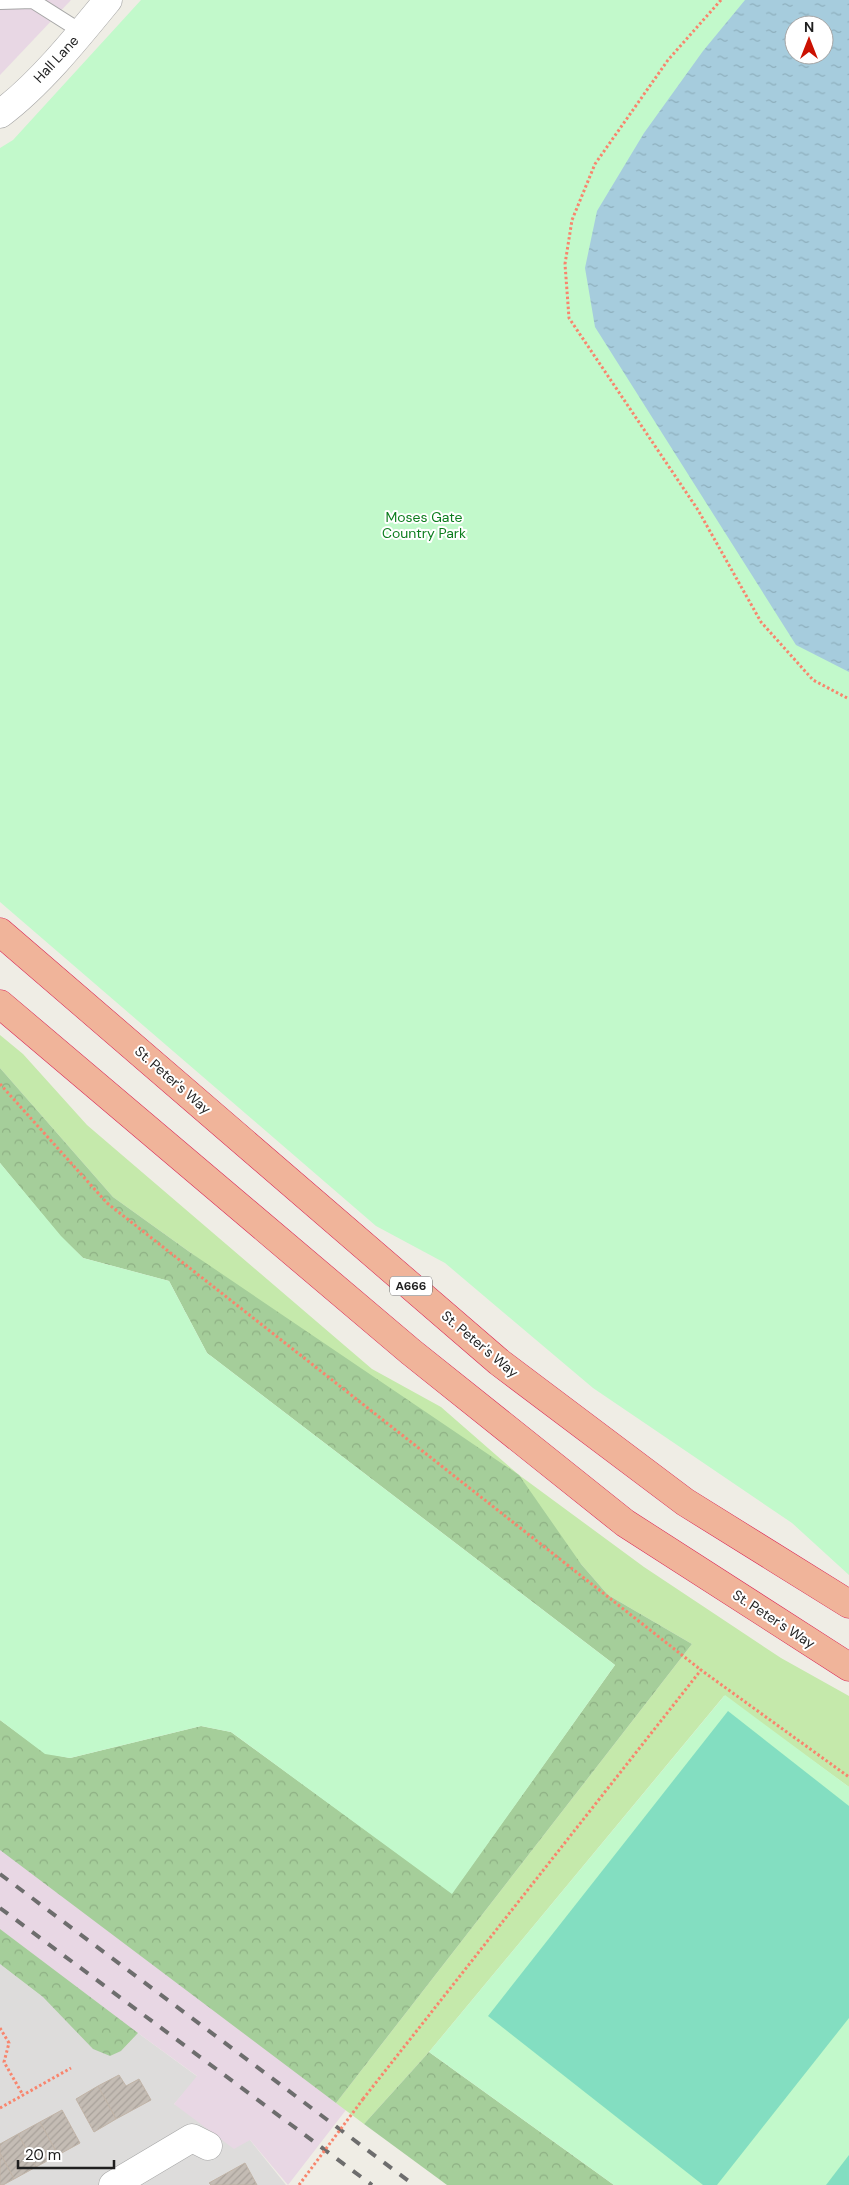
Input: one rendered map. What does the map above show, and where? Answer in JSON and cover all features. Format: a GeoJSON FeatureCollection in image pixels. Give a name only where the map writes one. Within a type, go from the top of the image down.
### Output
{"type":"FeatureCollection","features":[{"type":"Feature","properties":{"kind":"highway","name":"St. Peter's Way"},"geometry":{"type":"LineString","coordinates":[[0,932],[499,1362],[685,1502],[849,1604]]}},
{"type":"Feature","properties":{"kind":"highway","name":"St. Peter's Way"},"geometry":{"type":"LineString","coordinates":[[0,1004],[411,1352],[625,1524],[849,1667]]}},
{"type":"Feature","properties":{"kind":"street","name":"Hall Lane"},"geometry":{"type":"LineString","coordinates":[[0,114],[16,102],[82,32],[108,0]]}},
{"type":"Feature","properties":{"kind":"street"},"geometry":{"type":"LineString","coordinates":[[113,2185],[188,2137]]}},
{"type":"Feature","properties":{"kind":"lane"},"geometry":{"type":"LineString","coordinates":[[0,2],[32,1],[82,32]]}},
{"type":"Feature","properties":{"kind":"path"},"geometry":{"type":"LineString","coordinates":[[721,0],[668,60],[595,164],[572,220],[565,264],[569,318],[698,510],[761,622],[813,680],[849,699]]}},
{"type":"Feature","properties":{"kind":"path"},"geometry":{"type":"LineString","coordinates":[[0,1084],[107,1203],[702,1670],[849,1777]]}},
{"type":"Feature","properties":{"kind":"path"},"geometry":{"type":"LineString","coordinates":[[299,2185],[363,2098],[702,1670]]}},
{"type":"Feature","properties":{"kind":"path"},"geometry":{"type":"LineString","coordinates":[[0,2028],[9,2043],[4,2062],[23,2095]]}},
{"type":"Feature","properties":{"kind":"path"},"geometry":{"type":"LineString","coordinates":[[0,2108],[71,2068]]}},
{"type":"Feature","properties":{"kind":"shaded area"},"geometry":{"type":"Polygon","coordinates":[[[0,0],[71,0],[0,75],[0,0]]]}},
{"type":"Feature","properties":{"kind":"shaded area"},"geometry":{"type":"Polygon","coordinates":[[[0,1788],[170,1939],[366,2084],[288,2185],[250,2140],[234,2149],[174,2104],[197,2076],[138,2033],[121,2051],[110,2056],[93,2049],[43,1997],[0,1964],[0,1788]]]}},
{"type":"Feature","properties":{"kind":"shaded area"},"geometry":{"type":"Polygon","coordinates":[[[0,1964],[43,1997],[121,2051],[138,2033],[198,2077],[174,2104],[250,2140],[286,2185],[0,2185],[0,1964]]]}},
{"type":"Feature","properties":{"kind":"green space","name":"Moses Gate Country Park"},"geometry":{"type":"Polygon","coordinates":[[[141,0],[849,0],[849,1575],[792,1523],[593,1388],[445,1263],[376,1226],[0,902],[0,148],[13,140],[141,0]]]}},
{"type":"Feature","properties":{"kind":"green space"},"geometry":{"type":"Polygon","coordinates":[[[0,1035],[23,1054],[87,1125],[372,1369],[441,1407],[519,1475],[644,1567],[781,1658],[849,1696],[849,1787],[724,1696],[429,2052],[364,2124],[336,2103],[692,1644],[608,1595],[581,1564],[191,1253],[113,1197],[0,1068],[0,1035]]]}},
{"type":"Feature","properties":{"kind":"green space"},"geometry":{"type":"Polygon","coordinates":[[[0,1068],[113,1197],[191,1253],[519,1475],[581,1564],[608,1595],[692,1644],[336,2103],[0,1850],[0,1720],[45,1753],[70,1758],[201,1726],[231,1732],[452,1893],[615,1665],[207,1353],[169,1281],[83,1258],[61,1237],[0,1163],[0,1068]]]}},
{"type":"Feature","properties":{"kind":"green space"},"geometry":{"type":"Polygon","coordinates":[[[0,1163],[61,1236],[83,1258],[169,1281],[207,1353],[615,1665],[452,1894],[231,1732],[201,1726],[70,1758],[45,1754],[0,1720],[0,1163]]]}},
{"type":"Feature","properties":{"kind":"green space"},"geometry":{"type":"Polygon","coordinates":[[[725,1695],[849,1787],[849,2185],[614,2185],[429,2052],[725,1695]]]}},
{"type":"Feature","properties":{"kind":"green space"},"geometry":{"type":"Polygon","coordinates":[[[728,1711],[849,1806],[849,2018],[717,2185],[703,2185],[488,2016],[728,1711]]]}},
{"type":"Feature","properties":{"kind":"green space"},"geometry":{"type":"Polygon","coordinates":[[[0,1929],[138,2033],[121,2051],[110,2056],[93,2049],[43,1997],[0,1964],[0,1929]]]}},
{"type":"Feature","properties":{"kind":"green space"},"geometry":{"type":"Polygon","coordinates":[[[429,2052],[614,2185],[447,2185],[364,2124],[429,2052]]]}},
{"type":"Feature","properties":{"kind":"green space"},"geometry":{"type":"Polygon","coordinates":[[[849,2155],[849,2185],[826,2185],[849,2155]]]}},
{"type":"Feature","properties":{"kind":"water"},"geometry":{"type":"Polygon","coordinates":[[[745,0],[849,0],[849,672],[796,645],[595,327],[585,268],[597,211],[644,133],[703,51],[745,0]]]}},
{"type":"Feature","properties":{"kind":"building"},"geometry":{"type":"Polygon","coordinates":[[[119,2075],[126,2086],[139,2079],[151,2100],[116,2119],[98,2086],[119,2075]]]}},
{"type":"Feature","properties":{"kind":"building"},"geometry":{"type":"Polygon","coordinates":[[[98,2086],[116,2119],[94,2132],[76,2099],[98,2086]]]}},
{"type":"Feature","properties":{"kind":"building"},"geometry":{"type":"Polygon","coordinates":[[[62,2110],[80,2143],[58,2155],[40,2122],[62,2110]]]}},
{"type":"Feature","properties":{"kind":"building"},"geometry":{"type":"Polygon","coordinates":[[[40,2122],[58,2155],[36,2167],[18,2134],[40,2122]]]}},
{"type":"Feature","properties":{"kind":"building"},"geometry":{"type":"Polygon","coordinates":[[[18,2134],[36,2167],[14,2179],[0,2153],[0,2144],[18,2134]]]}},
{"type":"Feature","properties":{"kind":"building"},"geometry":{"type":"Polygon","coordinates":[[[0,2153],[14,2179],[3,2185],[0,2185],[0,2153]]]}},
{"type":"Feature","properties":{"kind":"building"},"geometry":{"type":"Polygon","coordinates":[[[245,2163],[257,2185],[211,2185],[209,2183],[245,2163]]]}},
{"type":"Feature","properties":{"kind":"railway"},"geometry":{"type":"LineString","coordinates":[[0,1874],[414,2185]]}},
{"type":"Feature","properties":{"kind":"railway"},"geometry":{"type":"LineString","coordinates":[[0,1908],[372,2185]]}}]}
